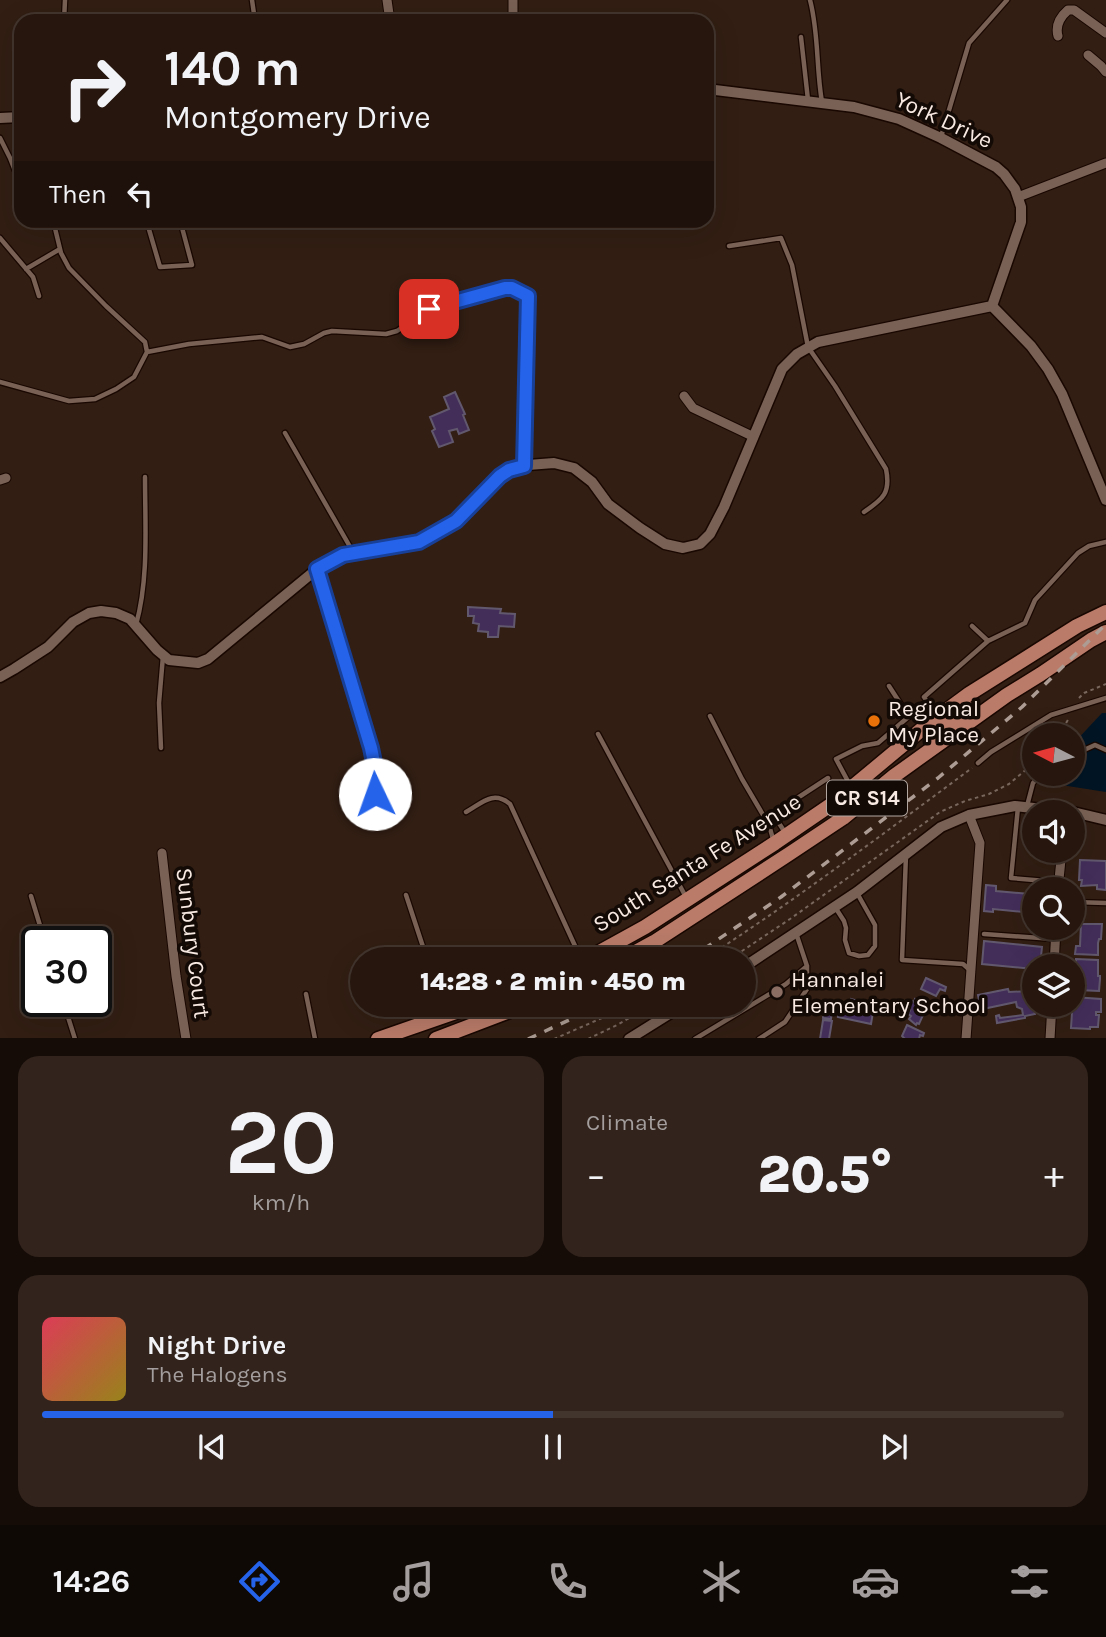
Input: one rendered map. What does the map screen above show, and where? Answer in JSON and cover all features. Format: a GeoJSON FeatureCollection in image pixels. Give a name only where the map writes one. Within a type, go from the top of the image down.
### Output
{"type":"FeatureCollection","features":[{"type":"Feature","properties":{"kind":"main road","name":"South Santa Fe Avenue"},"geometry":{"type":"LineString","coordinates":[[609,947],[645,927],[832,804],[970,694],[1077,626],[1106,615]]}},
{"type":"Feature","properties":{"kind":"main road"},"geometry":{"type":"LineString","coordinates":[[929,751],[960,711],[1106,615]]}},
{"type":"Feature","properties":{"kind":"main road","name":"South Santa Fe Avenue"},"geometry":{"type":"LineString","coordinates":[[644,947],[843,818],[894,776],[1007,695],[1106,632]]}},
{"type":"Feature","properties":{"kind":"main road"},"geometry":{"type":"LineString","coordinates":[[377,1038],[428,1017]]}},
{"type":"Feature","properties":{"kind":"main road"},"geometry":{"type":"LineString","coordinates":[[436,1038],[493,1017]]}},
{"type":"Feature","properties":{"kind":"street"},"geometry":{"type":"LineString","coordinates":[[1058,36],[1056,30],[1059,20],[1068,10],[1074,10],[1106,33]]}},
{"type":"Feature","properties":{"kind":"street"},"geometry":{"type":"LineString","coordinates":[[1088,55],[1106,72]]}},
{"type":"Feature","properties":{"kind":"street","name":"York Drive"},"geometry":{"type":"LineString","coordinates":[[714,90],[854,107],[899,119],[996,167],[1018,197]]}},
{"type":"Feature","properties":{"kind":"street"},"geometry":{"type":"LineString","coordinates":[[992,306],[1021,222],[1018,197],[1106,163],[1106,155]]}},
{"type":"Feature","properties":{"kind":"street"},"geometry":{"type":"LineString","coordinates":[[0,677],[48,647],[73,622],[89,613],[101,611],[130,619],[157,650],[172,660],[198,663],[208,659],[317,569],[343,555],[419,542],[456,521],[500,476],[524,466],[554,463],[573,468],[592,482],[608,504],[665,544],[683,548],[700,544],[710,534],[724,507],[782,369],[797,354],[818,342],[992,306]]}},
{"type":"Feature","properties":{"kind":"street"},"geometry":{"type":"LineString","coordinates":[[992,306],[1031,346],[1048,369],[1062,394],[1106,500]]}},
{"type":"Feature","properties":{"kind":"street"},"geometry":{"type":"LineString","coordinates":[[684,396],[693,408],[752,436]]}},
{"type":"Feature","properties":{"kind":"street"},"geometry":{"type":"LineString","coordinates":[[317,569],[371,748],[376,785],[370,804]]}},
{"type":"Feature","properties":{"kind":"street"},"geometry":{"type":"LineString","coordinates":[[756,959],[857,892],[941,827],[969,815],[1022,806]]}},
{"type":"Feature","properties":{"kind":"street"},"geometry":{"type":"LineString","coordinates":[[966,1038],[979,844],[969,815]]}},
{"type":"Feature","properties":{"kind":"street"},"geometry":{"type":"LineString","coordinates":[[1085,815],[1106,821]]}},
{"type":"Feature","properties":{"kind":"street","name":"Sunbury Court"},"geometry":{"type":"LineString","coordinates":[[162,853],[186,1038]]}},
{"type":"Feature","properties":{"kind":"street"},"geometry":{"type":"LineString","coordinates":[[635,1037],[665,1017]]}},
{"type":"Feature","properties":{"kind":"street"},"geometry":{"type":"LineString","coordinates":[[1050,1038],[1051,1017]]}},
{"type":"Feature","properties":{"kind":"lane"},"geometry":{"type":"LineString","coordinates":[[810,0],[817,36],[822,103]]}},
{"type":"Feature","properties":{"kind":"lane"},"geometry":{"type":"LineString","coordinates":[[941,138],[969,43],[1006,0]]}},
{"type":"Feature","properties":{"kind":"lane"},"geometry":{"type":"LineString","coordinates":[[801,37],[808,101]]}},
{"type":"Feature","properties":{"kind":"lane"},"geometry":{"type":"LineString","coordinates":[[0,138],[14,168]]}},
{"type":"Feature","properties":{"kind":"lane"},"geometry":{"type":"LineString","coordinates":[[0,382],[69,401],[95,399],[134,377],[147,352],[145,342],[69,268],[54,228]]}},
{"type":"Feature","properties":{"kind":"lane"},"geometry":{"type":"LineString","coordinates":[[149,228],[160,267],[192,265],[182,228]]}},
{"type":"Feature","properties":{"kind":"lane"},"geometry":{"type":"LineString","coordinates":[[0,238],[33,277],[38,296]]}},
{"type":"Feature","properties":{"kind":"lane"},"geometry":{"type":"LineString","coordinates":[[729,246],[781,238],[792,265],[808,347],[886,470],[889,482],[887,491],[864,512]]}},
{"type":"Feature","properties":{"kind":"lane"},"geometry":{"type":"LineString","coordinates":[[26,269],[60,249]]}},
{"type":"Feature","properties":{"kind":"lane"},"geometry":{"type":"LineString","coordinates":[[147,352],[189,344],[262,337],[290,347],[304,344],[332,331],[386,334],[397,331],[429,309],[512,288],[528,296],[524,466]]}},
{"type":"Feature","properties":{"kind":"lane"},"geometry":{"type":"LineString","coordinates":[[285,433],[353,553]]}},
{"type":"Feature","properties":{"kind":"lane"},"geometry":{"type":"LineString","coordinates":[[136,626],[142,604],[145,477]]}},
{"type":"Feature","properties":{"kind":"lane"},"geometry":{"type":"LineString","coordinates":[[938,717],[925,697],[988,641],[1025,623],[1035,600],[1078,553],[1106,542]]}},
{"type":"Feature","properties":{"kind":"lane"},"geometry":{"type":"LineString","coordinates":[[972,626],[988,641]]}},
{"type":"Feature","properties":{"kind":"lane"},"geometry":{"type":"LineString","coordinates":[[161,748],[159,703],[163,655]]}},
{"type":"Feature","properties":{"kind":"lane"},"geometry":{"type":"LineString","coordinates":[[889,686],[909,717]]}},
{"type":"Feature","properties":{"kind":"lane"},"geometry":{"type":"LineString","coordinates":[[978,763],[1051,715],[1106,698]]}},
{"type":"Feature","properties":{"kind":"lane"},"geometry":{"type":"LineString","coordinates":[[852,788],[836,759],[862,746],[878,743],[927,701]]}},
{"type":"Feature","properties":{"kind":"lane"},"geometry":{"type":"LineString","coordinates":[[710,716],[742,779],[780,839]]}},
{"type":"Feature","properties":{"kind":"lane"},"geometry":{"type":"LineString","coordinates":[[598,734],[687,900]]}},
{"type":"Feature","properties":{"kind":"lane"},"geometry":{"type":"LineString","coordinates":[[1085,749],[1094,745],[1106,750]]}},
{"type":"Feature","properties":{"kind":"lane"},"geometry":{"type":"LineString","coordinates":[[780,839],[773,814],[828,778]]}},
{"type":"Feature","properties":{"kind":"lane"},"geometry":{"type":"LineString","coordinates":[[466,812],[491,798],[498,797],[510,804],[576,947]]}},
{"type":"Feature","properties":{"kind":"lane"},"geometry":{"type":"LineString","coordinates":[[1022,812],[1011,878],[1022,880]]}},
{"type":"Feature","properties":{"kind":"lane"},"geometry":{"type":"LineString","coordinates":[[905,855],[902,960],[963,964],[971,972]]}},
{"type":"Feature","properties":{"kind":"lane"},"geometry":{"type":"LineString","coordinates":[[835,907],[844,921],[849,953],[868,955],[875,946],[875,925],[857,892]]}},
{"type":"Feature","properties":{"kind":"lane"},"geometry":{"type":"LineString","coordinates":[[406,895],[424,947]]}},
{"type":"Feature","properties":{"kind":"lane"},"geometry":{"type":"LineString","coordinates":[[31,896],[40,926]]}},
{"type":"Feature","properties":{"kind":"lane"},"geometry":{"type":"LineString","coordinates":[[1085,902],[1106,903]]}},
{"type":"Feature","properties":{"kind":"lane"},"geometry":{"type":"LineString","coordinates":[[759,1038],[785,1022],[807,989],[807,966],[795,933]]}},
{"type":"Feature","properties":{"kind":"lane"},"geometry":{"type":"LineString","coordinates":[[984,934],[1022,937]]}},
{"type":"Feature","properties":{"kind":"lane"},"geometry":{"type":"LineString","coordinates":[[695,1038],[786,984],[807,966]]}},
{"type":"Feature","properties":{"kind":"lane"},"geometry":{"type":"LineString","coordinates":[[306,994],[315,1038]]}},
{"type":"Feature","properties":{"kind":"lane"},"geometry":{"type":"LineString","coordinates":[[68,1017],[75,1038]]}},
{"type":"Feature","properties":{"kind":"path"},"geometry":{"type":"LineString","coordinates":[[722,947],[831,872],[978,763]]}},
{"type":"Feature","properties":{"kind":"path"},"geometry":{"type":"LineString","coordinates":[[748,947],[940,812],[999,789],[1022,773]]}},
{"type":"Feature","properties":{"kind":"path"},"geometry":{"type":"LineString","coordinates":[[554,1038],[604,1017]]}},
{"type":"Feature","properties":{"kind":"path"},"geometry":{"type":"LineString","coordinates":[[588,1038],[631,1017]]}},
{"type":"Feature","properties":{"kind":"water"},"geometry":{"type":"Polygon","coordinates":[[[1102,713],[1106,713],[1106,792],[1068,786],[1085,786],[1085,731],[1102,713]]]}},
{"type":"Feature","properties":{"kind":"building"},"geometry":{"type":"Polygon","coordinates":[[[455,392],[469,430],[459,434],[457,429],[449,431],[453,442],[439,447],[432,431],[435,429],[430,417],[449,409],[444,397],[455,392]]]}},
{"type":"Feature","properties":{"kind":"building"},"geometry":{"type":"Polygon","coordinates":[[[468,607],[501,609],[500,613],[515,614],[514,627],[499,626],[498,637],[488,637],[488,632],[478,631],[479,624],[473,623],[474,616],[468,616],[468,607]]]}},
{"type":"Feature","properties":{"kind":"building"},"geometry":{"type":"Polygon","coordinates":[[[1085,860],[1106,861],[1106,890],[1097,889],[1097,885],[1085,886],[1085,877],[1079,877],[1080,863],[1085,863],[1085,860]]]}},
{"type":"Feature","properties":{"kind":"building"},"geometry":{"type":"Polygon","coordinates":[[[986,885],[996,886],[996,891],[1022,893],[1022,912],[993,909],[993,912],[984,911],[986,885]]]}},
{"type":"Feature","properties":{"kind":"building"},"geometry":{"type":"Polygon","coordinates":[[[1085,924],[1102,924],[1098,955],[1075,954],[1076,946],[1080,946],[1080,940],[1085,940],[1085,924]]]}},
{"type":"Feature","properties":{"kind":"building"},"geometry":{"type":"Polygon","coordinates":[[[984,941],[1042,947],[1041,954],[1022,954],[1022,968],[982,964],[984,941]]]}},
{"type":"Feature","properties":{"kind":"building"},"geometry":{"type":"Polygon","coordinates":[[[1085,959],[1098,960],[1099,991],[1085,990],[1085,959]]]}},
{"type":"Feature","properties":{"kind":"building"},"geometry":{"type":"Polygon","coordinates":[[[926,978],[946,987],[945,991],[940,989],[936,996],[921,989],[926,978]]]}},
{"type":"Feature","properties":{"kind":"building"},"geometry":{"type":"Polygon","coordinates":[[[1008,989],[1009,992],[1022,991],[1022,1009],[1017,1007],[1016,1002],[983,1009],[978,995],[1008,989]]]}},
{"type":"Feature","properties":{"kind":"building"},"geometry":{"type":"Polygon","coordinates":[[[1085,998],[1101,999],[1101,1012],[1096,1012],[1096,1015],[1099,1015],[1098,1027],[1071,1028],[1072,1017],[1085,1017],[1085,998]]]}},
{"type":"Feature","properties":{"kind":"building"},"geometry":{"type":"Polygon","coordinates":[[[851,999],[874,1006],[871,1024],[838,1017],[841,1003],[849,1005],[851,999]]]}},
{"type":"Feature","properties":{"kind":"building"},"geometry":{"type":"Polygon","coordinates":[[[915,999],[925,1005],[919,1024],[916,1025],[909,1019],[910,1010],[907,1009],[915,999]]]}},
{"type":"Feature","properties":{"kind":"building"},"geometry":{"type":"Polygon","coordinates":[[[825,1004],[833,1005],[831,1019],[823,1018],[825,1004]]]}},
{"type":"Feature","properties":{"kind":"building"},"geometry":{"type":"Polygon","coordinates":[[[999,1015],[1000,1018],[1025,1017],[997,1023],[996,1016],[999,1015]]]}},
{"type":"Feature","properties":{"kind":"building"},"geometry":{"type":"Polygon","coordinates":[[[823,1020],[832,1021],[829,1038],[820,1038],[823,1020]]]}},
{"type":"Feature","properties":{"kind":"building"},"geometry":{"type":"Polygon","coordinates":[[[907,1025],[924,1033],[919,1038],[902,1036],[907,1025]]]}},
{"type":"Feature","properties":{"kind":"railway"},"geometry":{"type":"LineString","coordinates":[[707,947],[781,897],[938,778],[1022,707],[1106,624]]}},
{"type":"Feature","properties":{"kind":"railway"},"geometry":{"type":"LineString","coordinates":[[530,1038],[576,1017]]}},
{"type":"Feature","properties":{"kind":"place","name":"Regional My Place"},"geometry":{"type":"Point","coordinates":[874,721]}},
{"type":"Feature","properties":{"kind":"place","name":"Hannalei Elementary School"},"geometry":{"type":"Point","coordinates":[777,992]}},
{"type":"Feature","properties":{"kind":"route"},"geometry":{"type":"LineString","coordinates":[[375,794],[376,772],[371,748],[317,569],[343,555],[419,542],[456,521],[500,476],[524,466],[528,296],[512,288],[505,288],[429,309]]}}]}
